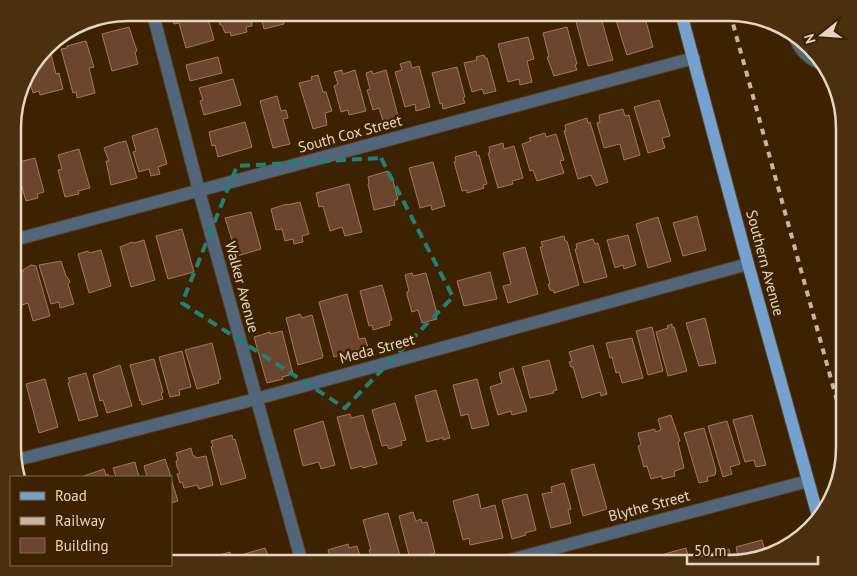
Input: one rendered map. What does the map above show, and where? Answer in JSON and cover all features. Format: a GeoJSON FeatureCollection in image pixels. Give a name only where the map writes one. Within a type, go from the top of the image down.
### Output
{"type":"FeatureCollection","features":[{"type":"Feature","properties":{"kind":"main road","name":"Southern Avenue"},"geometry":{"type":"LineString","coordinates":[[684,21],[748,264],[816,509]]}},
{"type":"Feature","properties":{"kind":"street","name":"Walker Avenue"},"geometry":{"type":"LineString","coordinates":[[155,21],[199,191],[300,555]]}},
{"type":"Feature","properties":{"kind":"street","name":"South Cox Street"},"geometry":{"type":"LineString","coordinates":[[21,238],[694,58]]}},
{"type":"Feature","properties":{"kind":"street","name":"Meda Street"},"geometry":{"type":"LineString","coordinates":[[22,459],[256,399],[748,264]]}},
{"type":"Feature","properties":{"kind":"street","name":"Blythe Street"},"geometry":{"type":"LineString","coordinates":[[529,555],[808,481]]}},
{"type":"Feature","properties":{"kind":"highlighted area"},"geometry":{"type":"Polygon","coordinates":[[[381,158],[453,297],[345,408],[182,303],[237,166],[381,158]]]}},
{"type":"Feature","properties":{"kind":"building"},"geometry":{"type":"Polygon","coordinates":[[[173,21],[209,21],[214,40],[186,48],[179,23],[174,24],[173,21]]]}},
{"type":"Feature","properties":{"kind":"building"},"geometry":{"type":"Polygon","coordinates":[[[219,21],[251,21],[252,26],[246,27],[247,32],[231,36],[230,32],[225,33],[222,25],[220,25],[219,21]]]}},
{"type":"Feature","properties":{"kind":"building"},"geometry":{"type":"Polygon","coordinates":[[[262,21],[283,21],[284,24],[264,29],[262,21]]]}},
{"type":"Feature","properties":{"kind":"building"},"geometry":{"type":"Polygon","coordinates":[[[576,21],[602,21],[613,60],[588,66],[576,21]]]}},
{"type":"Feature","properties":{"kind":"building"},"geometry":{"type":"Polygon","coordinates":[[[616,21],[646,21],[653,47],[627,55],[616,21]]]}},
{"type":"Feature","properties":{"kind":"building"},"geometry":{"type":"Polygon","coordinates":[[[129,27],[137,51],[135,52],[138,64],[112,71],[102,34],[129,27]]]}},
{"type":"Feature","properties":{"kind":"building"},"geometry":{"type":"Polygon","coordinates":[[[567,27],[577,70],[554,76],[547,57],[549,57],[543,33],[567,27]]]}},
{"type":"Feature","properties":{"kind":"building"},"geometry":{"type":"Polygon","coordinates":[[[528,37],[534,59],[527,61],[532,82],[520,85],[519,79],[508,82],[498,44],[528,37]]]}},
{"type":"Feature","properties":{"kind":"building"},"geometry":{"type":"Polygon","coordinates":[[[86,41],[94,67],[89,68],[95,93],[77,98],[76,92],[73,93],[61,49],[86,41]]]}},
{"type":"Feature","properties":{"kind":"building"},"geometry":{"type":"Polygon","coordinates":[[[51,55],[56,74],[59,73],[63,89],[40,95],[39,91],[33,93],[30,84],[43,63],[51,55]]]}},
{"type":"Feature","properties":{"kind":"building"},"geometry":{"type":"Polygon","coordinates":[[[484,55],[487,58],[496,91],[484,94],[482,89],[472,92],[464,63],[477,60],[476,57],[484,55]]]}},
{"type":"Feature","properties":{"kind":"building"},"geometry":{"type":"Polygon","coordinates":[[[218,57],[222,73],[190,81],[186,65],[218,57]]]}},
{"type":"Feature","properties":{"kind":"building"},"geometry":{"type":"Polygon","coordinates":[[[410,61],[412,68],[419,66],[430,107],[416,111],[415,104],[405,107],[395,72],[402,70],[400,64],[410,61]]]}},
{"type":"Feature","properties":{"kind":"building"},"geometry":{"type":"Polygon","coordinates":[[[457,67],[465,103],[443,109],[432,73],[457,67]]]}},
{"type":"Feature","properties":{"kind":"building"},"geometry":{"type":"Polygon","coordinates":[[[342,70],[343,74],[355,70],[366,111],[349,115],[348,110],[341,112],[334,86],[338,84],[334,72],[342,70]]]}},
{"type":"Feature","properties":{"kind":"building"},"geometry":{"type":"Polygon","coordinates":[[[386,70],[398,116],[383,121],[379,108],[373,110],[367,90],[370,89],[366,73],[372,71],[373,74],[386,70]]]}},
{"type":"Feature","properties":{"kind":"building"},"geometry":{"type":"Polygon","coordinates":[[[318,75],[323,92],[326,92],[332,111],[325,113],[327,125],[313,129],[299,83],[312,80],[311,77],[318,75]]]}},
{"type":"Feature","properties":{"kind":"building"},"geometry":{"type":"Polygon","coordinates":[[[233,79],[241,105],[204,115],[200,101],[203,100],[199,88],[233,79]]]}},
{"type":"Feature","properties":{"kind":"building"},"geometry":{"type":"Polygon","coordinates":[[[277,96],[281,111],[286,110],[288,118],[283,119],[290,144],[273,148],[260,101],[277,96]]]}},
{"type":"Feature","properties":{"kind":"building"},"geometry":{"type":"Polygon","coordinates":[[[659,100],[670,136],[662,138],[665,148],[648,153],[634,107],[659,100]]]}},
{"type":"Feature","properties":{"kind":"building"},"geometry":{"type":"Polygon","coordinates":[[[623,109],[625,116],[629,115],[640,155],[624,160],[620,144],[604,148],[597,123],[600,122],[599,115],[623,109]]]}},
{"type":"Feature","properties":{"kind":"building"},"geometry":{"type":"Polygon","coordinates":[[[587,118],[588,123],[590,122],[608,182],[596,186],[591,175],[578,179],[564,131],[566,131],[565,125],[587,118]]]}},
{"type":"Feature","properties":{"kind":"building"},"geometry":{"type":"Polygon","coordinates":[[[245,122],[252,147],[218,157],[215,145],[212,146],[209,132],[245,122]]]}},
{"type":"Feature","properties":{"kind":"building"},"geometry":{"type":"Polygon","coordinates":[[[157,128],[167,164],[158,167],[160,174],[151,176],[149,169],[139,172],[133,152],[136,151],[132,136],[157,128]]]}},
{"type":"Feature","properties":{"kind":"building"},"geometry":{"type":"Polygon","coordinates":[[[545,133],[546,137],[556,134],[564,160],[560,161],[564,173],[537,181],[533,170],[530,171],[522,144],[531,141],[529,138],[545,133]]]}},
{"type":"Feature","properties":{"kind":"building"},"geometry":{"type":"Polygon","coordinates":[[[126,141],[137,178],[111,185],[106,161],[109,161],[104,148],[126,141]]]}},
{"type":"Feature","properties":{"kind":"building"},"geometry":{"type":"Polygon","coordinates":[[[503,143],[504,149],[514,146],[523,178],[512,181],[513,184],[498,188],[488,153],[490,153],[489,147],[503,143]]]}},
{"type":"Feature","properties":{"kind":"building"},"geometry":{"type":"Polygon","coordinates":[[[79,149],[90,188],[78,191],[79,194],[65,197],[58,170],[62,169],[58,155],[79,149]]]}},
{"type":"Feature","properties":{"kind":"building"},"geometry":{"type":"Polygon","coordinates":[[[476,151],[477,156],[479,155],[487,184],[483,185],[484,188],[467,193],[467,190],[462,191],[454,162],[456,161],[455,157],[476,151]]]}},
{"type":"Feature","properties":{"kind":"building"},"geometry":{"type":"Polygon","coordinates":[[[35,158],[44,192],[37,194],[38,198],[26,201],[21,184],[21,162],[35,158]]]}},
{"type":"Feature","properties":{"kind":"building"},"geometry":{"type":"Polygon","coordinates":[[[433,162],[445,206],[432,210],[431,205],[420,208],[409,168],[433,162]]]}},
{"type":"Feature","properties":{"kind":"building"},"geometry":{"type":"Polygon","coordinates":[[[388,171],[390,178],[392,177],[398,199],[394,201],[395,205],[374,210],[368,177],[388,171]]]}},
{"type":"Feature","properties":{"kind":"building"},"geometry":{"type":"Polygon","coordinates":[[[349,184],[362,232],[345,236],[342,227],[330,231],[323,206],[319,207],[316,193],[349,184]]]}},
{"type":"Feature","properties":{"kind":"building"},"geometry":{"type":"Polygon","coordinates":[[[300,202],[309,234],[302,236],[303,242],[294,244],[293,239],[285,241],[282,229],[276,230],[271,209],[300,202]]]}},
{"type":"Feature","properties":{"kind":"building"},"geometry":{"type":"Polygon","coordinates":[[[251,212],[261,249],[237,256],[225,218],[251,212]]]}},
{"type":"Feature","properties":{"kind":"building"},"geometry":{"type":"Polygon","coordinates":[[[697,216],[706,250],[683,256],[673,223],[697,216]]]}},
{"type":"Feature","properties":{"kind":"building"},"geometry":{"type":"Polygon","coordinates":[[[658,217],[671,261],[648,268],[636,224],[658,217]]]}},
{"type":"Feature","properties":{"kind":"building"},"geometry":{"type":"Polygon","coordinates":[[[182,229],[194,272],[168,279],[156,236],[182,229]]]}},
{"type":"Feature","properties":{"kind":"building"},"geometry":{"type":"Polygon","coordinates":[[[628,235],[636,265],[624,269],[623,265],[615,268],[607,240],[628,235]]]}},
{"type":"Feature","properties":{"kind":"building"},"geometry":{"type":"Polygon","coordinates":[[[564,236],[579,285],[554,293],[554,291],[550,290],[548,284],[550,284],[540,247],[543,247],[541,242],[564,236]]]}},
{"type":"Feature","properties":{"kind":"building"},"geometry":{"type":"Polygon","coordinates":[[[593,239],[595,244],[598,243],[607,277],[584,283],[575,249],[577,249],[576,244],[593,239]]]}},
{"type":"Feature","properties":{"kind":"building"},"geometry":{"type":"Polygon","coordinates":[[[144,240],[155,280],[131,287],[120,247],[144,240]]]}},
{"type":"Feature","properties":{"kind":"building"},"geometry":{"type":"Polygon","coordinates":[[[525,247],[538,294],[508,303],[503,286],[511,284],[503,253],[525,247]]]}},
{"type":"Feature","properties":{"kind":"building"},"geometry":{"type":"Polygon","coordinates":[[[101,250],[111,286],[89,293],[78,254],[101,250]]]}},
{"type":"Feature","properties":{"kind":"building"},"geometry":{"type":"Polygon","coordinates":[[[61,261],[70,282],[68,284],[74,304],[60,308],[59,302],[51,304],[39,265],[61,261]]]}},
{"type":"Feature","properties":{"kind":"building"},"geometry":{"type":"Polygon","coordinates":[[[31,265],[36,266],[50,316],[33,321],[28,303],[21,305],[21,273],[31,265]]]}},
{"type":"Feature","properties":{"kind":"building"},"geometry":{"type":"Polygon","coordinates":[[[490,272],[497,299],[464,306],[457,281],[490,272]]]}},
{"type":"Feature","properties":{"kind":"building"},"geometry":{"type":"Polygon","coordinates":[[[412,273],[413,276],[426,273],[437,319],[422,323],[418,310],[412,312],[407,295],[409,291],[405,275],[412,273]]]}},
{"type":"Feature","properties":{"kind":"building"},"geometry":{"type":"Polygon","coordinates":[[[382,285],[392,320],[389,321],[390,325],[373,330],[372,325],[369,326],[360,291],[382,285]]]}},
{"type":"Feature","properties":{"kind":"building"},"geometry":{"type":"Polygon","coordinates":[[[347,294],[359,339],[365,338],[368,347],[334,357],[319,302],[347,294]]]}},
{"type":"Feature","properties":{"kind":"building"},"geometry":{"type":"Polygon","coordinates":[[[300,314],[302,318],[312,315],[323,356],[322,358],[298,365],[286,318],[300,314]]]}},
{"type":"Feature","properties":{"kind":"building"},"geometry":{"type":"Polygon","coordinates":[[[705,318],[716,363],[699,366],[686,323],[705,318]]]}},
{"type":"Feature","properties":{"kind":"building"},"geometry":{"type":"Polygon","coordinates":[[[672,324],[687,371],[668,376],[656,332],[668,328],[667,326],[672,324]]]}},
{"type":"Feature","properties":{"kind":"building"},"geometry":{"type":"Polygon","coordinates":[[[652,327],[663,371],[648,375],[636,331],[652,327]]]}},
{"type":"Feature","properties":{"kind":"building"},"geometry":{"type":"Polygon","coordinates":[[[282,331],[293,374],[267,383],[254,337],[270,332],[270,334],[282,331]]]}},
{"type":"Feature","properties":{"kind":"building"},"geometry":{"type":"Polygon","coordinates":[[[632,338],[643,378],[622,383],[619,372],[616,373],[612,357],[610,358],[606,343],[632,338]]]}},
{"type":"Feature","properties":{"kind":"building"},"geometry":{"type":"Polygon","coordinates":[[[212,343],[221,379],[218,380],[219,383],[197,389],[185,350],[212,343]]]}},
{"type":"Feature","properties":{"kind":"building"},"geometry":{"type":"Polygon","coordinates":[[[593,345],[607,394],[601,396],[600,392],[582,398],[573,367],[571,367],[569,362],[572,361],[569,352],[593,345]]]}},
{"type":"Feature","properties":{"kind":"building"},"geometry":{"type":"Polygon","coordinates":[[[182,351],[191,387],[179,390],[180,395],[170,397],[159,357],[182,351]]]}},
{"type":"Feature","properties":{"kind":"building"},"geometry":{"type":"Polygon","coordinates":[[[154,359],[163,392],[161,393],[163,399],[142,405],[130,365],[154,359]]]}},
{"type":"Feature","properties":{"kind":"building"},"geometry":{"type":"Polygon","coordinates":[[[549,360],[557,390],[553,391],[554,393],[530,398],[522,367],[549,360]]]}},
{"type":"Feature","properties":{"kind":"building"},"geometry":{"type":"Polygon","coordinates":[[[120,365],[132,406],[107,413],[103,400],[100,401],[93,375],[120,365]]]}},
{"type":"Feature","properties":{"kind":"building"},"geometry":{"type":"Polygon","coordinates":[[[513,368],[527,411],[512,415],[511,411],[498,415],[490,387],[502,383],[499,373],[513,368]]]}},
{"type":"Feature","properties":{"kind":"building"},"geometry":{"type":"Polygon","coordinates":[[[86,373],[98,416],[79,421],[68,378],[86,373]]]}},
{"type":"Feature","properties":{"kind":"building"},"geometry":{"type":"Polygon","coordinates":[[[45,379],[58,427],[39,433],[26,384],[45,379]]]}},
{"type":"Feature","properties":{"kind":"building"},"geometry":{"type":"Polygon","coordinates":[[[477,379],[489,425],[472,429],[468,414],[461,416],[453,385],[477,379]]]}},
{"type":"Feature","properties":{"kind":"building"},"geometry":{"type":"Polygon","coordinates":[[[436,390],[450,438],[443,440],[443,437],[427,442],[415,396],[436,390]]]}},
{"type":"Feature","properties":{"kind":"building"},"geometry":{"type":"Polygon","coordinates":[[[395,403],[406,440],[401,441],[402,445],[389,449],[387,445],[382,446],[372,410],[395,403]]]}},
{"type":"Feature","properties":{"kind":"building"},"geometry":{"type":"Polygon","coordinates":[[[350,414],[351,418],[363,415],[377,464],[351,469],[337,417],[350,414]]]}},
{"type":"Feature","properties":{"kind":"building"},"geometry":{"type":"Polygon","coordinates":[[[671,415],[680,441],[678,442],[684,468],[675,471],[675,476],[662,479],[662,476],[651,479],[647,466],[644,467],[638,446],[641,445],[638,433],[655,429],[655,432],[661,430],[658,419],[671,415]]]}},
{"type":"Feature","properties":{"kind":"building"},"geometry":{"type":"Polygon","coordinates":[[[752,415],[766,465],[756,467],[754,460],[745,462],[733,420],[752,415]]]}},
{"type":"Feature","properties":{"kind":"building"},"geometry":{"type":"Polygon","coordinates":[[[323,421],[335,465],[321,469],[319,462],[303,466],[294,430],[323,421]]]}},
{"type":"Feature","properties":{"kind":"building"},"geometry":{"type":"Polygon","coordinates":[[[727,421],[740,464],[730,467],[732,474],[723,477],[708,426],[727,421]]]}},
{"type":"Feature","properties":{"kind":"building"},"geometry":{"type":"Polygon","coordinates":[[[704,428],[716,470],[715,475],[707,477],[708,481],[699,483],[684,433],[704,428]]]}},
{"type":"Feature","properties":{"kind":"building"},"geometry":{"type":"Polygon","coordinates":[[[232,435],[233,440],[235,439],[246,478],[221,485],[211,441],[232,435]]]}},
{"type":"Feature","properties":{"kind":"building"},"geometry":{"type":"Polygon","coordinates":[[[191,448],[193,456],[196,458],[206,456],[213,485],[199,489],[197,485],[184,488],[182,482],[180,483],[177,474],[180,473],[177,467],[176,453],[191,448]]]}},
{"type":"Feature","properties":{"kind":"building"},"geometry":{"type":"Polygon","coordinates":[[[165,459],[171,476],[147,476],[144,466],[165,459]]]}},
{"type":"Feature","properties":{"kind":"building"},"geometry":{"type":"Polygon","coordinates":[[[135,462],[139,476],[116,476],[113,468],[135,462]]]}},
{"type":"Feature","properties":{"kind":"building"},"geometry":{"type":"Polygon","coordinates":[[[594,464],[607,509],[583,516],[571,470],[594,464]]]}},
{"type":"Feature","properties":{"kind":"building"},"geometry":{"type":"Polygon","coordinates":[[[104,469],[106,475],[108,474],[109,476],[84,476],[104,469]]]}},
{"type":"Feature","properties":{"kind":"building"},"geometry":{"type":"Polygon","coordinates":[[[172,482],[178,501],[172,503],[172,482]]]}},
{"type":"Feature","properties":{"kind":"building"},"geometry":{"type":"Polygon","coordinates":[[[564,483],[571,509],[568,510],[571,523],[551,528],[542,494],[552,492],[551,487],[564,483]]]}},
{"type":"Feature","properties":{"kind":"building"},"geometry":{"type":"Polygon","coordinates":[[[478,494],[481,509],[495,505],[503,538],[470,545],[469,538],[463,540],[453,501],[478,494]]]}},
{"type":"Feature","properties":{"kind":"building"},"geometry":{"type":"Polygon","coordinates":[[[527,494],[536,530],[512,539],[502,500],[527,494]]]}},
{"type":"Feature","properties":{"kind":"building"},"geometry":{"type":"Polygon","coordinates":[[[413,512],[416,521],[421,519],[422,523],[427,522],[435,553],[409,555],[399,516],[413,512]]]}},
{"type":"Feature","properties":{"kind":"building"},"geometry":{"type":"Polygon","coordinates":[[[388,513],[400,555],[371,555],[369,550],[371,550],[363,520],[388,513]]]}},
{"type":"Feature","properties":{"kind":"building"},"geometry":{"type":"Polygon","coordinates":[[[762,540],[764,549],[738,555],[736,547],[762,540]]]}},
{"type":"Feature","properties":{"kind":"building"},"geometry":{"type":"Polygon","coordinates":[[[348,544],[349,548],[357,546],[360,555],[330,555],[328,550],[348,544]]]}},
{"type":"Feature","properties":{"kind":"building"},"geometry":{"type":"Polygon","coordinates":[[[265,548],[268,555],[241,555],[265,548]]]}},
{"type":"Feature","properties":{"kind":"building"},"geometry":{"type":"Polygon","coordinates":[[[686,548],[688,555],[661,555],[686,548]]]}},
{"type":"Feature","properties":{"kind":"building"},"geometry":{"type":"Polygon","coordinates":[[[729,549],[730,555],[705,555],[729,549]]]}},
{"type":"Feature","properties":{"kind":"building"},"geometry":{"type":"Polygon","coordinates":[[[230,552],[231,555],[220,555],[230,552]]]}},
{"type":"Feature","properties":{"kind":"railway"},"geometry":{"type":"LineString","coordinates":[[732,21],[836,397]]}}]}
